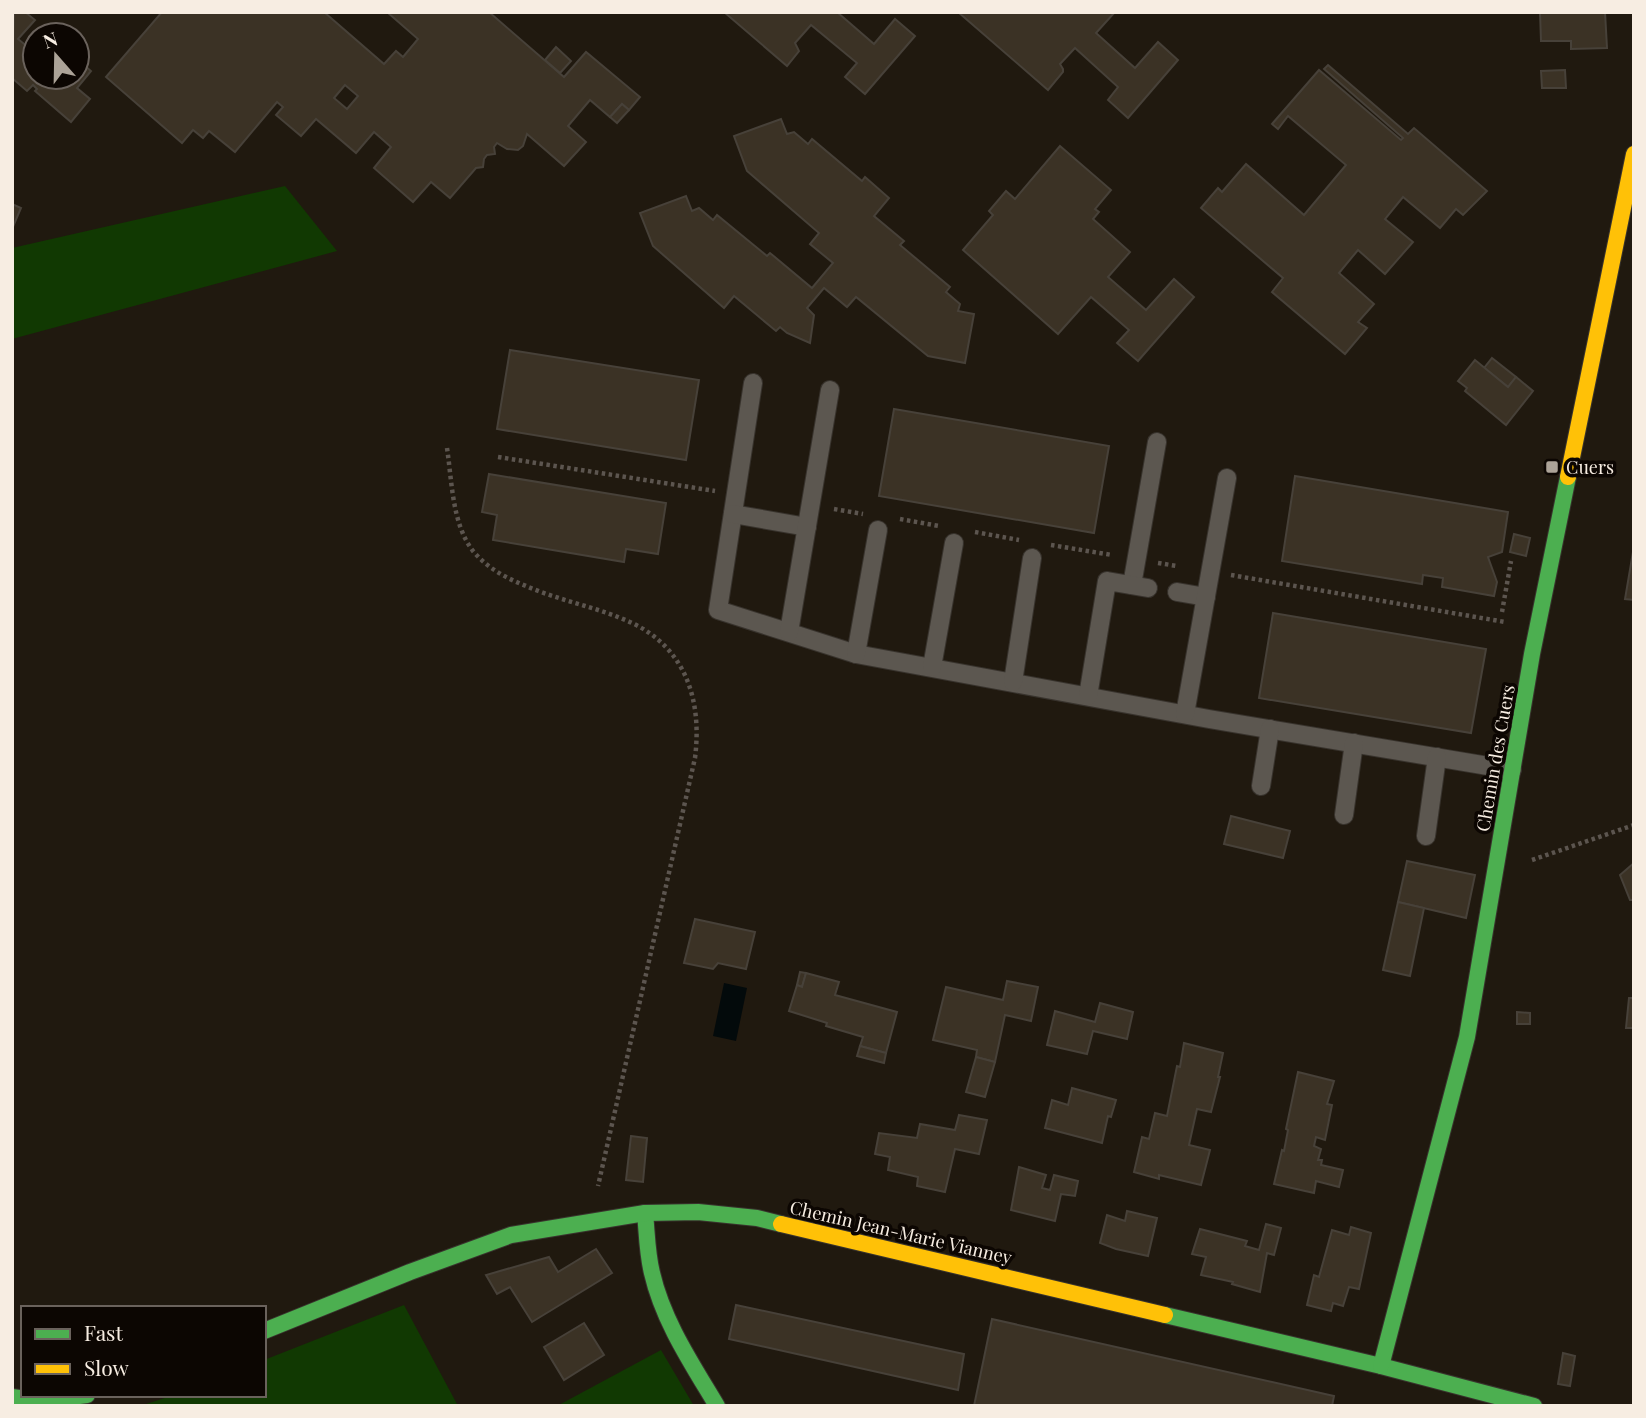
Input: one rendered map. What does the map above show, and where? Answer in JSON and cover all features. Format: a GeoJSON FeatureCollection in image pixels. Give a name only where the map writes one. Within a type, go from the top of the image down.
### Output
{"type":"FeatureCollection","features":[{"type":"Feature","properties":{"kind":"street","name":"Chemin des Cuers"},"geometry":{"type":"LineString","coordinates":[[1381,1366],[1467,1037],[1534,640],[1634,154]]}},
{"type":"Feature","properties":{"kind":"street","name":"Chemin Jean-Marie Vianney"},"geometry":{"type":"LineString","coordinates":[[266,1330],[511,1235],[645,1213],[698,1212],[757,1218],[1381,1366],[1534,1406]]}},
{"type":"Feature","properties":{"kind":"street"},"geometry":{"type":"LineString","coordinates":[[645,1213],[652,1277],[663,1308],[717,1406]]}},
{"type":"Feature","properties":{"kind":"street"},"geometry":{"type":"LineString","coordinates":[[12,1398],[40,1401],[71,1397]]}},
{"type":"Feature","properties":{"kind":"lane"},"geometry":{"type":"LineString","coordinates":[[753,383],[718,610],[856,654],[1512,770]]}},
{"type":"Feature","properties":{"kind":"lane"},"geometry":{"type":"LineString","coordinates":[[789,632],[830,390]]}},
{"type":"Feature","properties":{"kind":"lane"},"geometry":{"type":"LineString","coordinates":[[1088,696],[1107,581],[1140,586],[1157,442]]}},
{"type":"Feature","properties":{"kind":"lane"},"geometry":{"type":"LineString","coordinates":[[1185,714],[1227,478]]}},
{"type":"Feature","properties":{"kind":"lane"},"geometry":{"type":"LineString","coordinates":[[733,514],[807,527]]}},
{"type":"Feature","properties":{"kind":"lane"},"geometry":{"type":"LineString","coordinates":[[856,654],[878,530]]}},
{"type":"Feature","properties":{"kind":"lane"},"geometry":{"type":"LineString","coordinates":[[932,667],[954,543]]}},
{"type":"Feature","properties":{"kind":"lane"},"geometry":{"type":"LineString","coordinates":[[1013,682],[1032,558]]}},
{"type":"Feature","properties":{"kind":"lane"},"geometry":{"type":"LineString","coordinates":[[1177,592],[1206,597]]}},
{"type":"Feature","properties":{"kind":"lane"},"geometry":{"type":"LineString","coordinates":[[1261,786],[1270,729]]}},
{"type":"Feature","properties":{"kind":"lane"},"geometry":{"type":"LineString","coordinates":[[1344,815],[1354,743]]}},
{"type":"Feature","properties":{"kind":"lane"},"geometry":{"type":"LineString","coordinates":[[1426,836],[1437,757]]}},
{"type":"Feature","properties":{"kind":"path"},"geometry":{"type":"LineString","coordinates":[[447,448],[461,530],[478,557],[498,573],[537,591],[604,612],[644,629],[677,660],[691,687],[695,703],[698,724],[695,758],[642,1000],[598,1180],[600,1219]]}},
{"type":"Feature","properties":{"kind":"path"},"geometry":{"type":"LineString","coordinates":[[498,457],[736,494]]}},
{"type":"Feature","properties":{"kind":"path"},"geometry":{"type":"LineString","coordinates":[[810,506],[866,514]]}},
{"type":"Feature","properties":{"kind":"path"},"geometry":{"type":"LineString","coordinates":[[1501,621],[1511,561]]}},
{"type":"Feature","properties":{"kind":"path"},"geometry":{"type":"LineString","coordinates":[[1495,873],[1634,825]]}},
{"type":"Feature","properties":{"kind":"green space"},"geometry":{"type":"Polygon","coordinates":[[[285,186],[337,251],[12,339],[12,248],[285,186]]]}},
{"type":"Feature","properties":{"kind":"green space"},"geometry":{"type":"Polygon","coordinates":[[[404,1305],[458,1406],[140,1406],[168,1397],[266,1397],[266,1359],[404,1305]]]}},
{"type":"Feature","properties":{"kind":"green space"},"geometry":{"type":"Polygon","coordinates":[[[661,1350],[694,1406],[557,1406],[661,1350]]]}},
{"type":"Feature","properties":{"kind":"shaded area"},"geometry":{"type":"Polygon","coordinates":[[[724,983],[747,988],[736,1041],[713,1036],[724,983]]]}},
{"type":"Feature","properties":{"kind":"building"},"geometry":{"type":"Polygon","coordinates":[[[14,12],[25,12],[35,20],[21,21],[21,36],[18,39],[21,41],[21,86],[12,78],[14,12]]]}},
{"type":"Feature","properties":{"kind":"building"},"geometry":{"type":"Polygon","coordinates":[[[162,12],[324,12],[384,64],[396,51],[403,57],[418,39],[387,12],[489,12],[564,77],[586,52],[640,97],[629,110],[622,104],[610,117],[590,100],[568,126],[586,142],[564,166],[527,134],[523,146],[518,150],[507,149],[497,143],[494,147],[495,154],[487,155],[483,167],[476,168],[450,198],[431,182],[413,202],[374,168],[391,147],[374,132],[356,153],[316,119],[301,136],[276,115],[283,107],[277,102],[235,152],[209,131],[203,138],[193,130],[182,143],[106,77],[162,12]],[[345,85],[334,98],[347,109],[358,96],[345,85]]]}},
{"type":"Feature","properties":{"kind":"building"},"geometry":{"type":"Polygon","coordinates":[[[724,12],[837,12],[874,44],[895,19],[915,36],[865,94],[845,77],[857,63],[811,25],[795,43],[799,51],[787,66],[724,12]]]}},
{"type":"Feature","properties":{"kind":"building"},"geometry":{"type":"Polygon","coordinates":[[[958,12],[1115,12],[1096,33],[1135,68],[1158,42],[1178,60],[1128,118],[1108,100],[1118,87],[1075,48],[1060,64],[1063,72],[1048,90],[958,12]]]}},
{"type":"Feature","properties":{"kind":"building"},"geometry":{"type":"Polygon","coordinates":[[[1540,12],[1605,12],[1607,48],[1571,49],[1571,41],[1541,41],[1540,12]]]}},
{"type":"Feature","properties":{"kind":"building"},"geometry":{"type":"Polygon","coordinates":[[[556,47],[571,61],[560,73],[545,60],[556,47]]]}},
{"type":"Feature","properties":{"kind":"building"},"geometry":{"type":"Polygon","coordinates":[[[1328,65],[1408,134],[1414,128],[1487,191],[1463,215],[1456,209],[1440,228],[1403,197],[1385,219],[1413,242],[1385,274],[1358,250],[1339,273],[1374,304],[1358,322],[1367,328],[1345,354],[1272,292],[1283,278],[1201,208],[1218,188],[1222,192],[1246,164],[1304,215],[1346,165],[1288,116],[1278,129],[1272,124],[1319,70],[1401,140],[1403,138],[1324,69],[1328,65]]]}},
{"type":"Feature","properties":{"kind":"building"},"geometry":{"type":"Polygon","coordinates":[[[1565,70],[1566,88],[1542,88],[1541,71],[1565,70]]]}},
{"type":"Feature","properties":{"kind":"building"},"geometry":{"type":"Polygon","coordinates":[[[35,91],[81,91],[90,99],[71,122],[35,91]]]}},
{"type":"Feature","properties":{"kind":"building"},"geometry":{"type":"Polygon","coordinates":[[[622,104],[629,110],[617,123],[610,117],[622,104]]]}},
{"type":"Feature","properties":{"kind":"building"},"geometry":{"type":"Polygon","coordinates":[[[781,119],[787,134],[794,132],[808,144],[812,139],[862,181],[865,177],[889,198],[874,216],[904,241],[900,245],[950,287],[946,292],[960,304],[958,311],[974,314],[965,363],[928,356],[856,297],[847,307],[824,288],[807,308],[814,315],[810,343],[780,327],[776,331],[734,296],[724,308],[653,246],[640,213],[686,196],[692,211],[699,208],[713,220],[717,215],[767,256],[770,253],[812,288],[833,263],[810,244],[819,233],[747,171],[734,136],[781,119]]]}},
{"type":"Feature","properties":{"kind":"building"},"geometry":{"type":"Polygon","coordinates":[[[1060,146],[1111,190],[1095,209],[1099,212],[1093,219],[1130,252],[1108,277],[1146,310],[1174,279],[1194,297],[1138,361],[1117,343],[1129,330],[1091,297],[1058,334],[963,250],[993,215],[989,211],[1006,191],[1015,199],[1060,146]]]}},
{"type":"Feature","properties":{"kind":"building"},"geometry":{"type":"Polygon","coordinates":[[[12,204],[21,208],[12,229],[12,204]]]}},
{"type":"Feature","properties":{"kind":"building"},"geometry":{"type":"Polygon","coordinates":[[[510,350],[699,380],[686,460],[497,429],[510,350]]]}},
{"type":"Feature","properties":{"kind":"building"},"geometry":{"type":"Polygon","coordinates":[[[1492,358],[1516,377],[1508,387],[1484,368],[1492,358]]]}},
{"type":"Feature","properties":{"kind":"building"},"geometry":{"type":"Polygon","coordinates":[[[1475,360],[1508,387],[1516,377],[1533,391],[1506,425],[1465,391],[1467,388],[1458,381],[1475,360]]]}},
{"type":"Feature","properties":{"kind":"building"},"geometry":{"type":"Polygon","coordinates":[[[894,409],[1109,446],[1094,533],[879,496],[894,409]]]}},
{"type":"Feature","properties":{"kind":"building"},"geometry":{"type":"Polygon","coordinates":[[[489,474],[666,503],[658,554],[626,549],[624,562],[493,540],[497,515],[482,512],[489,474]]]}},
{"type":"Feature","properties":{"kind":"building"},"geometry":{"type":"Polygon","coordinates":[[[1295,476],[1508,512],[1502,552],[1488,557],[1497,582],[1494,596],[1442,587],[1443,578],[1423,575],[1422,584],[1282,561],[1295,476]]]}},
{"type":"Feature","properties":{"kind":"building"},"geometry":{"type":"Polygon","coordinates":[[[1514,534],[1530,538],[1526,556],[1510,552],[1514,534]]]}},
{"type":"Feature","properties":{"kind":"building"},"geometry":{"type":"Polygon","coordinates":[[[1634,546],[1634,600],[1625,599],[1634,546]]]}},
{"type":"Feature","properties":{"kind":"building"},"geometry":{"type":"Polygon","coordinates":[[[1273,613],[1486,649],[1471,733],[1259,698],[1273,613]]]}},
{"type":"Feature","properties":{"kind":"building"},"geometry":{"type":"Polygon","coordinates":[[[1231,816],[1290,831],[1283,858],[1224,844],[1231,816]]]}},
{"type":"Feature","properties":{"kind":"building"},"geometry":{"type":"Polygon","coordinates":[[[1407,861],[1475,875],[1466,918],[1398,902],[1407,861]]]}},
{"type":"Feature","properties":{"kind":"building"},"geometry":{"type":"Polygon","coordinates":[[[1634,863],[1634,900],[1630,900],[1620,875],[1634,863]]]}},
{"type":"Feature","properties":{"kind":"building"},"geometry":{"type":"Polygon","coordinates":[[[1398,902],[1424,908],[1410,976],[1383,970],[1398,902]]]}},
{"type":"Feature","properties":{"kind":"building"},"geometry":{"type":"Polygon","coordinates":[[[695,919],[755,932],[746,969],[718,963],[713,969],[684,963],[695,919]]]}},
{"type":"Feature","properties":{"kind":"building"},"geometry":{"type":"Polygon","coordinates":[[[800,972],[806,973],[802,987],[797,985],[800,972]]]}},
{"type":"Feature","properties":{"kind":"building"},"geometry":{"type":"Polygon","coordinates":[[[806,973],[839,982],[835,995],[897,1012],[886,1053],[860,1046],[863,1037],[789,1011],[797,985],[802,987],[806,973]]]}},
{"type":"Feature","properties":{"kind":"building"},"geometry":{"type":"Polygon","coordinates":[[[1007,981],[1038,987],[1031,1021],[1005,1015],[995,1062],[976,1057],[977,1050],[933,1040],[946,987],[1003,1000],[1007,981]]]}},
{"type":"Feature","properties":{"kind":"building"},"geometry":{"type":"Polygon","coordinates":[[[1629,998],[1634,998],[1634,1028],[1626,1028],[1629,998]]]}},
{"type":"Feature","properties":{"kind":"building"},"geometry":{"type":"Polygon","coordinates":[[[1100,1003],[1133,1012],[1127,1039],[1093,1031],[1087,1054],[1047,1045],[1055,1011],[1095,1022],[1100,1003]]]}},
{"type":"Feature","properties":{"kind":"building"},"geometry":{"type":"Polygon","coordinates":[[[1517,1012],[1530,1013],[1530,1024],[1517,1024],[1517,1012]]]}},
{"type":"Feature","properties":{"kind":"building"},"geometry":{"type":"Polygon","coordinates":[[[1184,1043],[1223,1053],[1211,1112],[1197,1109],[1189,1145],[1210,1150],[1201,1185],[1159,1175],[1159,1179],[1134,1172],[1142,1137],[1149,1139],[1155,1113],[1167,1116],[1184,1043]]]}},
{"type":"Feature","properties":{"kind":"building"},"geometry":{"type":"Polygon","coordinates":[[[860,1046],[886,1053],[884,1063],[857,1056],[860,1046]]]}},
{"type":"Feature","properties":{"kind":"building"},"geometry":{"type":"Polygon","coordinates":[[[976,1057],[995,1062],[985,1097],[966,1092],[976,1057]]]}},
{"type":"Feature","properties":{"kind":"building"},"geometry":{"type":"Polygon","coordinates":[[[1298,1072],[1334,1081],[1327,1104],[1332,1105],[1325,1140],[1316,1137],[1314,1146],[1321,1149],[1318,1160],[1322,1160],[1321,1165],[1343,1170],[1339,1187],[1316,1181],[1314,1193],[1274,1184],[1282,1150],[1284,1151],[1298,1072]]]}},
{"type":"Feature","properties":{"kind":"building"},"geometry":{"type":"Polygon","coordinates":[[[1072,1088],[1116,1100],[1111,1117],[1108,1116],[1102,1143],[1045,1128],[1052,1100],[1068,1105],[1072,1088]]]}},
{"type":"Feature","properties":{"kind":"building"},"geometry":{"type":"Polygon","coordinates":[[[959,1115],[987,1120],[979,1154],[955,1149],[945,1192],[917,1186],[918,1177],[888,1170],[890,1157],[875,1154],[879,1133],[917,1138],[920,1124],[955,1130],[959,1115]]]}},
{"type":"Feature","properties":{"kind":"building"},"geometry":{"type":"Polygon","coordinates":[[[631,1136],[647,1138],[643,1182],[626,1180],[631,1136]]]}},
{"type":"Feature","properties":{"kind":"building"},"geometry":{"type":"Polygon","coordinates":[[[1019,1167],[1046,1175],[1042,1188],[1050,1190],[1054,1175],[1078,1181],[1075,1196],[1061,1194],[1055,1221],[1011,1210],[1019,1167]]]}},
{"type":"Feature","properties":{"kind":"building"},"geometry":{"type":"Polygon","coordinates":[[[1127,1211],[1157,1218],[1148,1256],[1100,1243],[1107,1215],[1125,1221],[1127,1211]]]}},
{"type":"Feature","properties":{"kind":"building"},"geometry":{"type":"Polygon","coordinates":[[[1266,1224],[1281,1228],[1274,1255],[1267,1253],[1260,1292],[1232,1284],[1233,1282],[1201,1275],[1206,1257],[1192,1254],[1200,1229],[1247,1241],[1245,1246],[1259,1250],[1266,1224]]]}},
{"type":"Feature","properties":{"kind":"building"},"geometry":{"type":"Polygon","coordinates":[[[1351,1227],[1371,1233],[1359,1289],[1349,1287],[1343,1306],[1333,1303],[1331,1311],[1307,1305],[1314,1275],[1319,1277],[1332,1230],[1349,1235],[1351,1227]]]}},
{"type":"Feature","properties":{"kind":"building"},"geometry":{"type":"Polygon","coordinates":[[[596,1249],[612,1273],[532,1322],[510,1287],[497,1294],[486,1275],[549,1257],[558,1272],[596,1249]]]}},
{"type":"Feature","properties":{"kind":"building"},"geometry":{"type":"Polygon","coordinates":[[[736,1305],[964,1354],[958,1390],[729,1339],[736,1305]]]}},
{"type":"Feature","properties":{"kind":"building"},"geometry":{"type":"Polygon","coordinates":[[[992,1319],[1334,1396],[1332,1406],[974,1406],[992,1319]]]}},
{"type":"Feature","properties":{"kind":"building"},"geometry":{"type":"Polygon","coordinates":[[[584,1323],[604,1355],[564,1380],[544,1347],[584,1323]]]}},
{"type":"Feature","properties":{"kind":"building"},"geometry":{"type":"Polygon","coordinates":[[[1563,1353],[1575,1356],[1570,1386],[1558,1384],[1563,1353]]]}},
{"type":"Feature","properties":{"kind":"traffic: fast"},"geometry":{"type":"LineString","coordinates":[[1381,1366],[1467,1037],[1532,654],[1568,477]]}},
{"type":"Feature","properties":{"kind":"traffic: fast"},"geometry":{"type":"LineString","coordinates":[[266,1330],[511,1235],[645,1213],[698,1212],[757,1218],[781,1224]]}},
{"type":"Feature","properties":{"kind":"traffic: fast"},"geometry":{"type":"LineString","coordinates":[[645,1213],[650,1266],[663,1308],[679,1342],[717,1406]]}},
{"type":"Feature","properties":{"kind":"traffic: fast"},"geometry":{"type":"LineString","coordinates":[[1165,1315],[1381,1366],[1534,1406]]}},
{"type":"Feature","properties":{"kind":"traffic: fast"},"geometry":{"type":"LineString","coordinates":[[12,1397],[40,1401],[71,1397]]}},
{"type":"Feature","properties":{"kind":"traffic: slow"},"geometry":{"type":"LineString","coordinates":[[1568,477],[1634,154]]}},
{"type":"Feature","properties":{"kind":"traffic: slow"},"geometry":{"type":"LineString","coordinates":[[781,1224],[1165,1315]]}},
{"type":"Feature","properties":{"kind":"place","name":"Cuers"},"geometry":{"type":"Point","coordinates":[1552,467]}}]}
